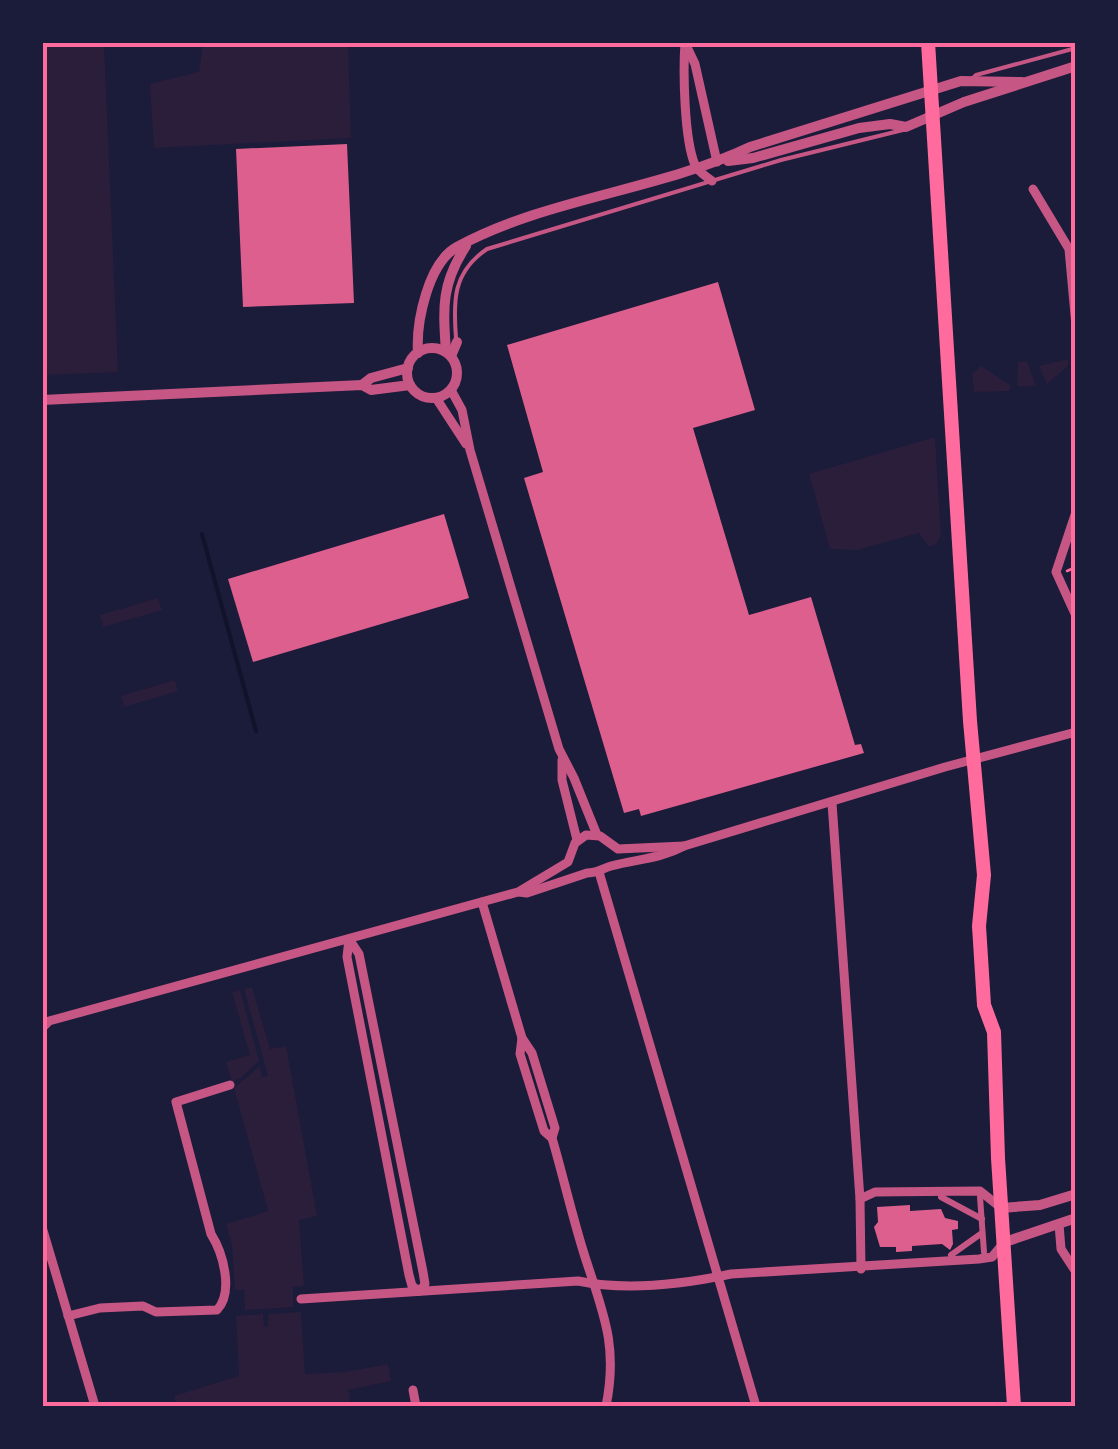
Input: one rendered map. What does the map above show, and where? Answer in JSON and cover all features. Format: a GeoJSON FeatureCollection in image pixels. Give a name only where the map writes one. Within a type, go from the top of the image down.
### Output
{"type":"FeatureCollection","features":[{"type":"Feature","properties":{"kind":"main road"},"geometry":{"type":"LineString","coordinates":[[928,42],[984,875],[978,926],[984,1005],[994,1032],[1014,1406]]}},
{"type":"Feature","properties":{"kind":"street"},"geometry":{"type":"LineString","coordinates":[[712,181],[696,169],[691,147],[683,65],[685,42],[694,64],[717,162]]}},
{"type":"Feature","properties":{"kind":"street"},"geometry":{"type":"LineString","coordinates":[[717,162],[754,158],[859,128],[890,124],[906,127],[1022,82],[1076,66]]}},
{"type":"Feature","properties":{"kind":"street"},"geometry":{"type":"LineString","coordinates":[[467,245],[458,247],[446,258],[432,279],[422,312],[418,353],[408,368],[410,385],[418,394],[436,398],[451,390],[457,373],[449,354],[446,281],[475,238],[972,79],[1022,82]]}},
{"type":"Feature","properties":{"kind":"street"},"geometry":{"type":"LineString","coordinates":[[1033,188],[1069,248],[1076,326]]}},
{"type":"Feature","properties":{"kind":"street"},"geometry":{"type":"LineString","coordinates":[[449,354],[456,342]]}},
{"type":"Feature","properties":{"kind":"street"},"geometry":{"type":"LineString","coordinates":[[418,353],[435,348],[449,354]]}},
{"type":"Feature","properties":{"kind":"street"},"geometry":{"type":"LineString","coordinates":[[362,385],[371,378],[408,368]]}},
{"type":"Feature","properties":{"kind":"street"},"geometry":{"type":"LineString","coordinates":[[42,400],[362,385],[371,390],[410,385]]}},
{"type":"Feature","properties":{"kind":"street"},"geometry":{"type":"LineString","coordinates":[[451,390],[462,410],[470,450],[562,757],[597,835],[609,845],[625,849],[684,846]]}},
{"type":"Feature","properties":{"kind":"street"},"geometry":{"type":"LineString","coordinates":[[436,398],[470,450]]}},
{"type":"Feature","properties":{"kind":"street"},"geometry":{"type":"LineString","coordinates":[[1076,512],[1056,572],[1076,616]]}},
{"type":"Feature","properties":{"kind":"street"},"geometry":{"type":"LineString","coordinates":[[518,892],[528,894],[587,873],[665,856],[684,846],[1076,732]]}},
{"type":"Feature","properties":{"kind":"street"},"geometry":{"type":"LineString","coordinates":[[45,1022],[518,892],[572,857],[577,840],[562,780],[562,757]]}},
{"type":"Feature","properties":{"kind":"street"},"geometry":{"type":"LineString","coordinates":[[832,803],[860,1198],[861,1268]]}},
{"type":"Feature","properties":{"kind":"street"},"geometry":{"type":"LineString","coordinates":[[577,840],[597,835]]}},
{"type":"Feature","properties":{"kind":"street"},"geometry":{"type":"LineString","coordinates":[[609,845],[610,858],[602,870],[756,1406]]}},
{"type":"Feature","properties":{"kind":"street"},"geometry":{"type":"LineString","coordinates":[[572,857],[578,868],[587,873]]}},
{"type":"Feature","properties":{"kind":"street"},"geometry":{"type":"LineString","coordinates":[[482,902],[522,1038],[532,1053],[555,1128],[552,1138],[611,1342],[606,1406]]}},
{"type":"Feature","properties":{"kind":"street"},"geometry":{"type":"LineString","coordinates":[[349,939],[347,957],[405,1255],[412,1286],[420,1291]]}},
{"type":"Feature","properties":{"kind":"street"},"geometry":{"type":"LineString","coordinates":[[68,1316],[100,1308],[143,1306],[156,1312],[217,1310],[222,1306],[222,1251],[212,1234],[176,1102],[230,1085]]}},
{"type":"Feature","properties":{"kind":"street"},"geometry":{"type":"LineString","coordinates":[[860,1198],[875,1192],[980,1191],[1001,1208],[1056,1202],[1076,1194]]}},
{"type":"Feature","properties":{"kind":"street"},"geometry":{"type":"LineString","coordinates":[[940,1197],[982,1219]]}},
{"type":"Feature","properties":{"kind":"street"},"geometry":{"type":"LineString","coordinates":[[980,1197],[984,1252]]}},
{"type":"Feature","properties":{"kind":"street"},"geometry":{"type":"LineString","coordinates":[[1056,1202],[1061,1249],[1076,1272]]}},
{"type":"Feature","properties":{"kind":"street"},"geometry":{"type":"LineString","coordinates":[[301,1300],[992,1258],[1005,1242],[1076,1218]]}},
{"type":"Feature","properties":{"kind":"street"},"geometry":{"type":"LineString","coordinates":[[42,1227],[95,1406]]}},
{"type":"Feature","properties":{"kind":"street"},"geometry":{"type":"LineString","coordinates":[[951,1255],[983,1232]]}},
{"type":"Feature","properties":{"kind":"street"},"geometry":{"type":"LineString","coordinates":[[413,1390],[416,1406]]}},
{"type":"Feature","properties":{"kind":"lane"},"geometry":{"type":"LineString","coordinates":[[972,79],[976,74],[1076,48]]}},
{"type":"Feature","properties":{"kind":"lane"},"geometry":{"type":"LineString","coordinates":[[456,342],[454,298],[458,281],[466,266],[486,249],[850,141],[891,135],[906,127]]}},
{"type":"Feature","properties":{"kind":"shaded area"},"geometry":{"type":"Polygon","coordinates":[[[42,43],[104,43],[118,372],[43,375],[42,43]]]}},
{"type":"Feature","properties":{"kind":"shaded area"},"geometry":{"type":"Polygon","coordinates":[[[203,43],[348,43],[351,138],[154,148],[150,84],[199,72],[203,43]]]}},
{"type":"Feature","properties":{"kind":"shaded area"},"geometry":{"type":"Polygon","coordinates":[[[1068,359],[1068,366],[1047,384],[1039,366],[1068,359]]]}},
{"type":"Feature","properties":{"kind":"shaded area"},"geometry":{"type":"Polygon","coordinates":[[[1018,362],[1027,362],[1036,386],[1017,386],[1018,362]]]}},
{"type":"Feature","properties":{"kind":"shaded area"},"geometry":{"type":"Polygon","coordinates":[[[981,366],[1011,386],[1009,391],[974,392],[972,374],[981,366]]]}},
{"type":"Feature","properties":{"kind":"shaded area"},"geometry":{"type":"Polygon","coordinates":[[[935,437],[941,535],[936,544],[929,547],[919,533],[857,550],[830,549],[809,474],[935,437]]]}},
{"type":"Feature","properties":{"kind":"shaded area"},"geometry":{"type":"Polygon","coordinates":[[[158,598],[162,610],[103,627],[100,615],[158,598]]]}},
{"type":"Feature","properties":{"kind":"shaded area"},"geometry":{"type":"Polygon","coordinates":[[[175,680],[178,691],[124,707],[121,696],[175,680]]]}},
{"type":"Feature","properties":{"kind":"shaded area"},"geometry":{"type":"Polygon","coordinates":[[[252,987],[270,1049],[286,1046],[317,1216],[299,1220],[304,1286],[293,1287],[293,1307],[245,1310],[244,1290],[235,1290],[232,1245],[226,1224],[268,1211],[234,1088],[260,1066],[262,1077],[268,1076],[244,989],[252,987]]]}},
{"type":"Feature","properties":{"kind":"shaded area"},"geometry":{"type":"Polygon","coordinates":[[[240,990],[259,1061],[232,1082],[226,1062],[250,1055],[232,992],[240,990]]]}},
{"type":"Feature","properties":{"kind":"shaded area"},"geometry":{"type":"Polygon","coordinates":[[[301,1312],[305,1374],[388,1364],[391,1381],[348,1390],[351,1406],[177,1406],[174,1396],[239,1376],[236,1316],[263,1314],[267,1327],[269,1314],[301,1312]]]}},
{"type":"Feature","properties":{"kind":"building"},"geometry":{"type":"Polygon","coordinates":[[[347,144],[354,303],[243,307],[236,149],[347,144]]]}},
{"type":"Feature","properties":{"kind":"building"},"geometry":{"type":"Polygon","coordinates":[[[718,282],[755,410],[693,428],[749,615],[811,597],[855,745],[861,744],[864,753],[641,816],[639,809],[624,813],[524,478],[543,472],[507,345],[718,282]]]}},
{"type":"Feature","properties":{"kind":"building"},"geometry":{"type":"Polygon","coordinates":[[[444,514],[469,598],[253,662],[228,579],[444,514]]]}},
{"type":"Feature","properties":{"kind":"building"},"geometry":{"type":"Polygon","coordinates":[[[910,1205],[910,1211],[941,1209],[945,1218],[958,1221],[958,1229],[952,1230],[950,1250],[942,1244],[912,1246],[912,1251],[896,1252],[896,1247],[880,1247],[874,1227],[878,1222],[877,1207],[910,1205]]]}},
{"type":"Feature","properties":{"kind":"waterway"},"geometry":{"type":"LineString","coordinates":[[202,534],[256,731]]}}]}
